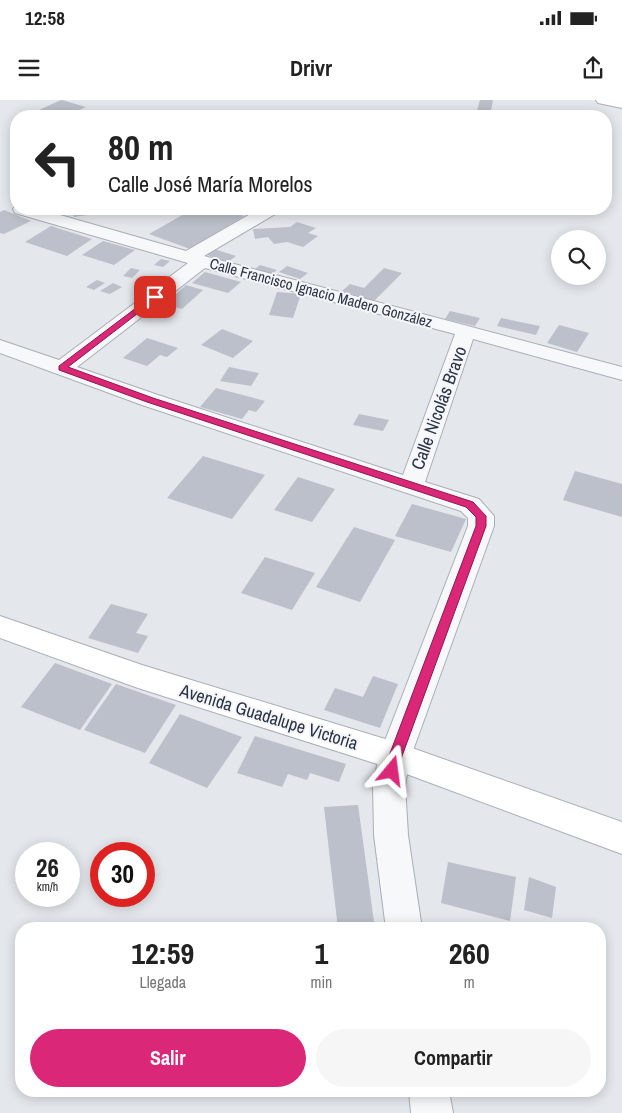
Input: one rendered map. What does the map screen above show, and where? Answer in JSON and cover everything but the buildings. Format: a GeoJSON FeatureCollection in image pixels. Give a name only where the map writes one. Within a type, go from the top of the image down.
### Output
{"type":"FeatureCollection","features":[{"type":"Feature","properties":{"kind":"street"},"geometry":{"type":"LineString","coordinates":[[603,100],[622,104]]}},
{"type":"Feature","properties":{"kind":"street","name":"Calle Francisco Ignacio Madero González"},"geometry":{"type":"LineString","coordinates":[[42,215],[195,260],[622,374]]}},
{"type":"Feature","properties":{"kind":"street"},"geometry":{"type":"LineString","coordinates":[[62,368],[195,260],[262,215]]}},
{"type":"Feature","properties":{"kind":"street","name":"Calle Nicolás Bravo"},"geometry":{"type":"LineString","coordinates":[[411,486],[466,331]]}},
{"type":"Feature","properties":{"kind":"street"},"geometry":{"type":"LineString","coordinates":[[0,346],[150,400],[470,504],[481,516],[481,526],[395,756],[389,785],[390,835],[403,922]]}},
{"type":"Feature","properties":{"kind":"street","name":"Avenida Guadalupe Victoria"},"geometry":{"type":"LineString","coordinates":[[0,627],[138,676],[395,756],[622,838]]}},
{"type":"Feature","properties":{"kind":"street"},"geometry":{"type":"LineString","coordinates":[[429,1097],[432,1113]]}},
{"type":"Feature","properties":{"kind":"route"},"geometry":{"type":"LineString","coordinates":[[155,297],[62,368],[150,400],[470,504],[481,516],[481,526],[395,756],[392,771]]}}]}
